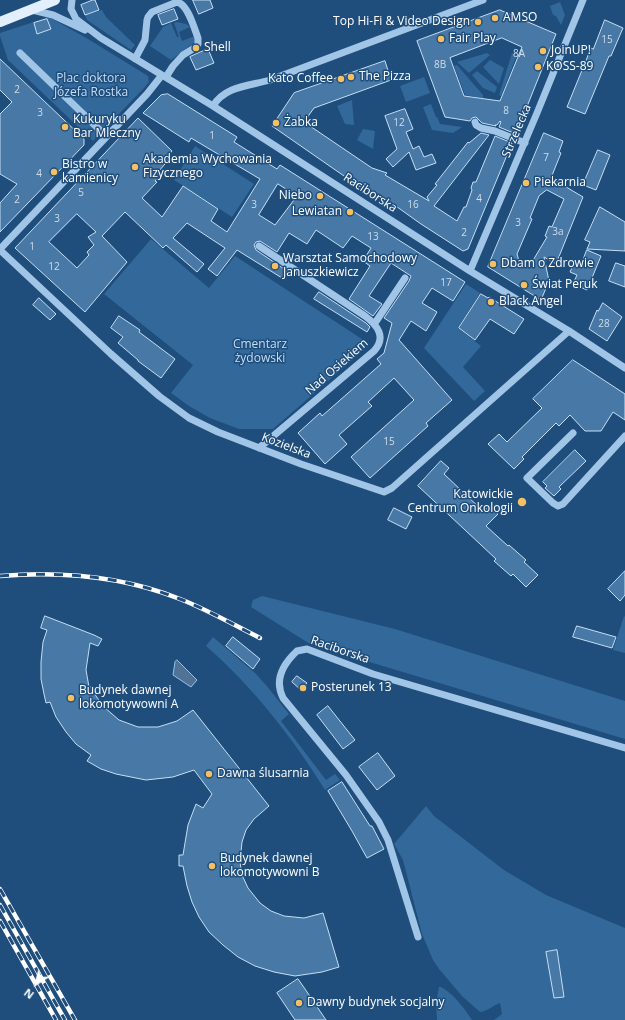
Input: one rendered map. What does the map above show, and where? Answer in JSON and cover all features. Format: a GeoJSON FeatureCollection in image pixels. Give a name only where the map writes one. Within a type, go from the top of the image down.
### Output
{"type":"FeatureCollection","features":[{"type":"Feature","properties":{"kind":"main road"},"geometry":{"type":"LineString","coordinates":[[0,22],[55,0]]}},
{"type":"Feature","properties":{"kind":"street","name":"Raciborska"},"geometry":{"type":"LineString","coordinates":[[72,0],[71,9],[76,19],[101,38],[213,106],[470,271],[621,363],[625,368]]}},
{"type":"Feature","properties":{"kind":"street"},"geometry":{"type":"LineString","coordinates":[[213,106],[218,99],[228,91],[270,80],[483,0]]}},
{"type":"Feature","properties":{"kind":"street","name":"Strzelecka"},"geometry":{"type":"LineString","coordinates":[[470,271],[583,0]]}},
{"type":"Feature","properties":{"kind":"street"},"geometry":{"type":"LineString","coordinates":[[0,249],[173,66],[187,52],[196,47],[198,38],[188,11],[182,3],[177,2],[150,14],[147,20],[145,40],[135,59]]}},
{"type":"Feature","properties":{"kind":"street","name":"Raciborska"},"geometry":{"type":"LineString","coordinates":[[32,10],[53,15],[101,38]]}},
{"type":"Feature","properties":{"kind":"street"},"geometry":{"type":"LineString","coordinates":[[20,53],[106,136]]}},
{"type":"Feature","properties":{"kind":"street"},"geometry":{"type":"LineString","coordinates":[[475,122],[476,125],[481,128],[495,131],[525,142]]}},
{"type":"Feature","properties":{"kind":"street"},"geometry":{"type":"LineString","coordinates":[[259,246],[375,323],[405,278]]}},
{"type":"Feature","properties":{"kind":"street","name":"Kozielska"},"geometry":{"type":"LineString","coordinates":[[0,249],[111,354],[159,396],[195,421],[218,432],[301,464],[384,492],[392,488],[569,331]]}},
{"type":"Feature","properties":{"kind":"street","name":"Nad Osiekiem"},"geometry":{"type":"LineString","coordinates":[[259,448],[374,351],[380,340],[379,330],[375,323]]}},
{"type":"Feature","properties":{"kind":"street"},"geometry":{"type":"LineString","coordinates":[[573,433],[527,478],[558,506],[563,504],[625,436]]}},
{"type":"Feature","properties":{"kind":"street","name":"Raciborska"},"geometry":{"type":"LineString","coordinates":[[418,937],[392,852],[379,822],[346,775],[283,698],[279,690],[279,680],[283,667],[296,651],[307,649],[374,674],[625,748]]}},
{"type":"Feature","properties":{"kind":"green space"},"geometry":{"type":"Polygon","coordinates":[[[560,2],[565,15],[561,25],[556,16],[553,15],[550,6],[560,2]]]}},
{"type":"Feature","properties":{"kind":"green space"},"geometry":{"type":"Polygon","coordinates":[[[102,10],[106,17],[135,45],[131,50],[87,20],[85,15],[102,10]]]}},
{"type":"Feature","properties":{"kind":"green space","name":"Plac doktora Józefa Rostka"},"geometry":{"type":"Polygon","coordinates":[[[49,17],[148,76],[149,82],[144,88],[93,141],[8,60],[0,33],[49,17]]]}},
{"type":"Feature","properties":{"kind":"green space"},"geometry":{"type":"Polygon","coordinates":[[[177,22],[186,24],[190,27],[179,32],[182,41],[195,36],[195,42],[171,60],[150,46],[163,27],[171,23],[177,37],[179,37],[174,23],[177,22]]]}},
{"type":"Feature","properties":{"kind":"green space"},"geometry":{"type":"Polygon","coordinates":[[[487,53],[490,55],[469,73],[457,62],[487,53]]]}},
{"type":"Feature","properties":{"kind":"green space"},"geometry":{"type":"Polygon","coordinates":[[[512,53],[517,55],[501,96],[499,95],[512,53]]]}},
{"type":"Feature","properties":{"kind":"green space"},"geometry":{"type":"Polygon","coordinates":[[[490,60],[504,68],[499,84],[483,67],[490,60]]]}},
{"type":"Feature","properties":{"kind":"green space"},"geometry":{"type":"Polygon","coordinates":[[[457,65],[483,95],[483,98],[465,95],[454,66],[457,65]]]}},
{"type":"Feature","properties":{"kind":"green space"},"geometry":{"type":"Polygon","coordinates":[[[477,71],[497,87],[495,93],[483,88],[472,75],[477,71]]]}},
{"type":"Feature","properties":{"kind":"green space"},"geometry":{"type":"Polygon","coordinates":[[[424,77],[430,93],[406,102],[400,86],[424,77]]]}},
{"type":"Feature","properties":{"kind":"green space"},"geometry":{"type":"Polygon","coordinates":[[[352,100],[354,125],[345,124],[337,106],[352,100]]]}},
{"type":"Feature","properties":{"kind":"green space"},"geometry":{"type":"Polygon","coordinates":[[[431,104],[440,124],[462,127],[453,133],[432,130],[423,107],[431,104]]]}},
{"type":"Feature","properties":{"kind":"green space"},"geometry":{"type":"Polygon","coordinates":[[[363,129],[375,131],[373,149],[357,140],[363,129]]]}},
{"type":"Feature","properties":{"kind":"green space"},"geometry":{"type":"Polygon","coordinates":[[[195,146],[254,184],[232,217],[174,180],[195,146]]]}},
{"type":"Feature","properties":{"kind":"green space","name":"Cmentarz żydowski"},"geometry":{"type":"Polygon","coordinates":[[[151,239],[209,288],[235,256],[368,343],[366,348],[273,429],[239,429],[210,418],[189,406],[171,393],[193,365],[104,294],[151,239]]]}},
{"type":"Feature","properties":{"kind":"green space"},"geometry":{"type":"Polygon","coordinates":[[[466,284],[480,293],[458,328],[481,346],[463,367],[485,391],[474,401],[424,348],[466,284]]]}},
{"type":"Feature","properties":{"kind":"green space"},"geometry":{"type":"Polygon","coordinates":[[[262,596],[395,629],[625,701],[625,739],[310,644],[251,607],[253,600],[262,596]]]}},
{"type":"Feature","properties":{"kind":"green space"},"geometry":{"type":"Polygon","coordinates":[[[624,616],[625,617],[625,653],[613,650],[624,616]]]}},
{"type":"Feature","properties":{"kind":"green space"},"geometry":{"type":"Polygon","coordinates":[[[213,637],[255,673],[289,714],[281,721],[326,780],[335,774],[340,780],[325,790],[299,751],[271,714],[240,678],[206,646],[213,637]]]}},
{"type":"Feature","properties":{"kind":"green space"},"geometry":{"type":"Polygon","coordinates":[[[426,806],[434,816],[504,870],[546,895],[625,928],[625,1020],[494,1020],[502,1014],[500,1003],[480,1012],[462,996],[433,960],[422,934],[403,860],[394,844],[426,806]]]}},
{"type":"Feature","properties":{"kind":"green space"},"geometry":{"type":"Polygon","coordinates":[[[439,987],[446,990],[454,997],[472,1020],[437,1020],[436,1003],[439,987]]]}},
{"type":"Feature","properties":{"kind":"shaded area"},"geometry":{"type":"Polygon","coordinates":[[[177,660],[197,680],[191,687],[173,675],[175,662],[177,660]]]}},
{"type":"Feature","properties":{"kind":"building"},"geometry":{"type":"Polygon","coordinates":[[[95,0],[99,10],[85,15],[81,5],[95,0]]]}},
{"type":"Feature","properties":{"kind":"building"},"geometry":{"type":"Polygon","coordinates":[[[193,0],[210,0],[213,8],[199,14],[193,0]]]}},
{"type":"Feature","properties":{"kind":"building"},"geometry":{"type":"Polygon","coordinates":[[[174,9],[178,19],[162,25],[158,15],[174,9]]]}},
{"type":"Feature","properties":{"kind":"building"},"geometry":{"type":"Polygon","coordinates":[[[500,10],[556,34],[516,134],[499,127],[500,121],[497,125],[495,125],[496,126],[482,123],[476,117],[472,118],[470,121],[445,117],[417,41],[500,10]],[[502,38],[450,58],[464,96],[500,101],[522,47],[502,38]]]}},
{"type":"Feature","properties":{"kind":"building"},"geometry":{"type":"Polygon","coordinates":[[[47,19],[51,29],[37,34],[34,23],[47,19]]]}},
{"type":"Feature","properties":{"kind":"building"},"geometry":{"type":"Polygon","coordinates":[[[605,20],[623,28],[611,56],[609,56],[585,114],[567,107],[591,48],[593,49],[605,20]]]}},
{"type":"Feature","properties":{"kind":"building"},"geometry":{"type":"Polygon","coordinates":[[[208,49],[214,63],[196,70],[190,57],[208,49]]]}},
{"type":"Feature","properties":{"kind":"building"},"geometry":{"type":"Polygon","coordinates":[[[0,59],[84,139],[84,145],[0,232],[0,203],[17,184],[0,174],[0,114],[12,102],[0,90],[0,59]]]}},
{"type":"Feature","properties":{"kind":"building"},"geometry":{"type":"Polygon","coordinates":[[[385,61],[391,80],[314,108],[304,122],[372,168],[387,173],[385,175],[429,201],[427,197],[437,185],[435,184],[468,142],[469,143],[481,133],[489,135],[434,206],[457,221],[464,207],[466,207],[473,182],[476,182],[495,136],[512,143],[468,249],[463,251],[393,204],[357,185],[272,126],[294,93],[385,61]]]}},
{"type":"Feature","properties":{"kind":"building"},"geometry":{"type":"Polygon","coordinates":[[[168,94],[237,137],[234,142],[277,169],[280,165],[465,282],[453,301],[432,288],[422,303],[437,312],[426,331],[411,321],[399,340],[452,400],[426,423],[428,426],[370,478],[351,457],[414,400],[394,378],[368,402],[372,406],[339,435],[347,444],[325,464],[298,433],[320,413],[322,416],[381,364],[377,359],[384,353],[392,323],[384,318],[411,276],[391,263],[369,296],[382,304],[373,316],[349,299],[370,266],[363,261],[371,248],[352,236],[343,248],[316,230],[307,244],[289,233],[277,252],[260,241],[256,242],[254,245],[256,250],[287,271],[282,278],[237,250],[217,276],[208,269],[225,248],[187,223],[173,238],[204,264],[197,272],[166,245],[163,248],[125,212],[102,236],[127,262],[85,312],[15,248],[138,118],[172,151],[168,156],[170,158],[159,171],[162,173],[155,181],[157,182],[142,198],[162,217],[183,186],[218,209],[211,221],[227,232],[260,179],[191,138],[189,142],[143,113],[161,95],[168,94]],[[278,184],[259,215],[275,225],[297,196],[278,184]],[[77,214],[49,242],[77,268],[89,255],[87,252],[94,245],[88,237],[96,232],[77,214]]]}},
{"type":"Feature","properties":{"kind":"building"},"geometry":{"type":"Polygon","coordinates":[[[405,109],[413,129],[406,132],[413,149],[419,146],[424,157],[432,154],[436,163],[416,170],[409,152],[393,167],[386,159],[397,149],[385,116],[405,109]]]}},
{"type":"Feature","properties":{"kind":"building"},"geometry":{"type":"Polygon","coordinates":[[[544,133],[563,141],[559,152],[561,153],[551,178],[583,197],[556,264],[544,257],[549,281],[541,300],[488,267],[544,133]],[[547,190],[539,196],[530,218],[532,219],[517,254],[519,261],[529,267],[547,237],[545,236],[549,226],[552,227],[564,199],[547,190]]]}},
{"type":"Feature","properties":{"kind":"building"},"geometry":{"type":"Polygon","coordinates":[[[598,150],[610,155],[596,190],[583,185],[598,150]]]}},
{"type":"Feature","properties":{"kind":"building"},"geometry":{"type":"Polygon","coordinates":[[[600,207],[625,222],[625,251],[587,249],[590,242],[585,240],[600,207]]]}},
{"type":"Feature","properties":{"kind":"building"},"geometry":{"type":"Polygon","coordinates":[[[587,250],[601,256],[587,290],[573,284],[577,275],[570,272],[575,261],[581,264],[587,250]]]}},
{"type":"Feature","properties":{"kind":"building"},"geometry":{"type":"Polygon","coordinates":[[[616,263],[625,266],[625,287],[609,281],[616,263]]]}},
{"type":"Feature","properties":{"kind":"building"},"geometry":{"type":"Polygon","coordinates":[[[319,292],[366,323],[370,327],[367,332],[314,299],[319,292]]]}},
{"type":"Feature","properties":{"kind":"building"},"geometry":{"type":"Polygon","coordinates":[[[481,294],[488,298],[489,297],[524,319],[514,334],[490,319],[475,340],[459,328],[481,294]]]}},
{"type":"Feature","properties":{"kind":"building"},"geometry":{"type":"Polygon","coordinates":[[[39,298],[56,314],[50,320],[33,305],[39,298]]]}},
{"type":"Feature","properties":{"kind":"building"},"geometry":{"type":"Polygon","coordinates":[[[603,303],[622,317],[607,341],[589,329],[597,310],[598,311],[603,303]]]}},
{"type":"Feature","properties":{"kind":"building"},"geometry":{"type":"Polygon","coordinates":[[[119,316],[140,330],[139,332],[175,359],[161,378],[138,361],[118,343],[123,337],[111,328],[119,316]]]}},
{"type":"Feature","properties":{"kind":"building"},"geometry":{"type":"Polygon","coordinates":[[[573,360],[625,394],[625,420],[613,412],[601,431],[585,431],[570,415],[559,426],[556,423],[522,457],[524,459],[514,469],[488,444],[499,434],[507,442],[542,408],[533,399],[573,360]]]}},
{"type":"Feature","properties":{"kind":"building"},"geometry":{"type":"Polygon","coordinates":[[[575,450],[586,461],[559,487],[561,489],[554,496],[545,488],[547,486],[543,482],[575,450]]]}},
{"type":"Feature","properties":{"kind":"building"},"geometry":{"type":"Polygon","coordinates":[[[441,461],[449,468],[444,474],[484,512],[489,506],[498,514],[486,526],[526,560],[524,562],[538,575],[526,587],[513,574],[511,576],[494,561],[496,559],[418,486],[441,461]]]}},
{"type":"Feature","properties":{"kind":"building"},"geometry":{"type":"Polygon","coordinates":[[[394,508],[412,517],[406,529],[388,520],[394,508]]]}},
{"type":"Feature","properties":{"kind":"building"},"geometry":{"type":"Polygon","coordinates":[[[625,571],[625,595],[620,601],[608,589],[625,571]]]}},
{"type":"Feature","properties":{"kind":"building"},"geometry":{"type":"Polygon","coordinates":[[[45,616],[102,639],[98,646],[90,643],[86,670],[89,687],[92,687],[96,696],[104,707],[119,720],[138,727],[158,727],[177,721],[193,710],[269,806],[254,819],[246,830],[242,842],[240,862],[242,875],[248,888],[260,903],[271,911],[284,916],[304,918],[323,913],[339,967],[322,972],[295,976],[274,972],[255,966],[238,957],[209,932],[199,917],[192,902],[183,866],[179,866],[179,855],[183,855],[188,825],[196,804],[203,808],[212,794],[194,770],[173,777],[146,780],[116,774],[101,769],[87,761],[91,755],[76,744],[56,717],[50,702],[46,703],[41,679],[43,642],[47,630],[41,628],[45,616]]]}},
{"type":"Feature","properties":{"kind":"building"},"geometry":{"type":"Polygon","coordinates":[[[577,626],[616,637],[612,648],[573,637],[577,626]]]}},
{"type":"Feature","properties":{"kind":"building"},"geometry":{"type":"Polygon","coordinates":[[[233,637],[260,659],[253,669],[226,646],[233,637]]]}},
{"type":"Feature","properties":{"kind":"building","name":"Posterunek 13"},"geometry":{"type":"Polygon","coordinates":[[[297,676],[307,683],[301,690],[292,682],[297,676]]]}},
{"type":"Feature","properties":{"kind":"building"},"geometry":{"type":"Polygon","coordinates":[[[328,706],[355,740],[343,749],[317,715],[328,706]]]}},
{"type":"Feature","properties":{"kind":"building"},"geometry":{"type":"Polygon","coordinates":[[[378,753],[395,776],[377,790],[359,767],[378,753]]]}},
{"type":"Feature","properties":{"kind":"building"},"geometry":{"type":"Polygon","coordinates":[[[342,782],[370,826],[372,826],[384,849],[367,858],[328,791],[342,782]]]}},
{"type":"Feature","properties":{"kind":"building"},"geometry":{"type":"Polygon","coordinates":[[[557,950],[564,997],[554,998],[546,952],[557,950]]]}},
{"type":"Feature","properties":{"kind":"building","name":"Dawny budynek socjalny"},"geometry":{"type":"Polygon","coordinates":[[[298,979],[326,1020],[295,1020],[277,993],[298,979]]]}},
{"type":"Feature","properties":{"kind":"railway"},"geometry":{"type":"LineString","coordinates":[[0,576],[46,574],[69,575],[114,580],[136,585],[158,591],[190,603],[260,638]]}},
{"type":"Feature","properties":{"kind":"railway"},"geometry":{"type":"LineString","coordinates":[[0,889],[75,1020]]}},
{"type":"Feature","properties":{"kind":"railway"},"geometry":{"type":"LineString","coordinates":[[0,905],[65,1020]]}},
{"type":"Feature","properties":{"kind":"railway"},"geometry":{"type":"LineString","coordinates":[[0,921],[56,1020]]}},
{"type":"Feature","properties":{"kind":"place","name":"AMSO"},"geometry":{"type":"Point","coordinates":[495,18]}},
{"type":"Feature","properties":{"kind":"place","name":"Top Hi-Fi & Video Design"},"geometry":{"type":"Point","coordinates":[478,22]}},
{"type":"Feature","properties":{"kind":"place","name":"Fair Play"},"geometry":{"type":"Point","coordinates":[441,39]}},
{"type":"Feature","properties":{"kind":"place","name":"Shell"},"geometry":{"type":"Point","coordinates":[196,48]}},
{"type":"Feature","properties":{"kind":"place","name":"JoinUP!"},"geometry":{"type":"Point","coordinates":[543,51]}},
{"type":"Feature","properties":{"kind":"place","name":"KOSS-89"},"geometry":{"type":"Point","coordinates":[538,67]}},
{"type":"Feature","properties":{"kind":"place","name":"The Pizza"},"geometry":{"type":"Point","coordinates":[351,77]}},
{"type":"Feature","properties":{"kind":"place","name":"Kato Coffee"},"geometry":{"type":"Point","coordinates":[341,79]}},
{"type":"Feature","properties":{"kind":"place","name":"Żabka"},"geometry":{"type":"Point","coordinates":[276,123]}},
{"type":"Feature","properties":{"kind":"place","name":"Kukuryku Bar Mleczny"},"geometry":{"type":"Point","coordinates":[65,127]}},
{"type":"Feature","properties":{"kind":"place","name":"Akademia Wychowania Fizycznego"},"geometry":{"type":"Point","coordinates":[135,167]}},
{"type":"Feature","properties":{"kind":"place","name":"Bistro w kamienicy"},"geometry":{"type":"Point","coordinates":[54,172]}},
{"type":"Feature","properties":{"kind":"place","name":"Piekarnia"},"geometry":{"type":"Point","coordinates":[526,183]}},
{"type":"Feature","properties":{"kind":"place","name":"Niebo"},"geometry":{"type":"Point","coordinates":[320,196]}},
{"type":"Feature","properties":{"kind":"place","name":"Lewiatan"},"geometry":{"type":"Point","coordinates":[350,212]}},
{"type":"Feature","properties":{"kind":"place","name":"Dbam o Zdrowie"},"geometry":{"type":"Point","coordinates":[493,264]}},
{"type":"Feature","properties":{"kind":"place","name":"Warsztat Samochodowy Januszkiewicz"},"geometry":{"type":"Point","coordinates":[275,266]}},
{"type":"Feature","properties":{"kind":"place","name":"Świat Peruk"},"geometry":{"type":"Point","coordinates":[524,285]}},
{"type":"Feature","properties":{"kind":"place","name":"Black Angel"},"geometry":{"type":"Point","coordinates":[491,302]}},
{"type":"Feature","properties":{"kind":"place","name":"Katowickie Centrum Onkologii"},"geometry":{"type":"Point","coordinates":[522,502]}},
{"type":"Feature","properties":{"kind":"place","name":"Posterunek 13"},"geometry":{"type":"Point","coordinates":[303,688]}},
{"type":"Feature","properties":{"kind":"place","name":"Budynek dawnej lokomotywowni A"},"geometry":{"type":"Point","coordinates":[71,698]}},
{"type":"Feature","properties":{"kind":"place","name":"Dawna ślusarnia"},"geometry":{"type":"Point","coordinates":[209,774]}},
{"type":"Feature","properties":{"kind":"place","name":"Budynek dawnej lokomotywowni B"},"geometry":{"type":"Point","coordinates":[212,866]}},
{"type":"Feature","properties":{"kind":"place","name":"Dawny budynek socjalny"},"geometry":{"type":"Point","coordinates":[299,1003]}}]}
